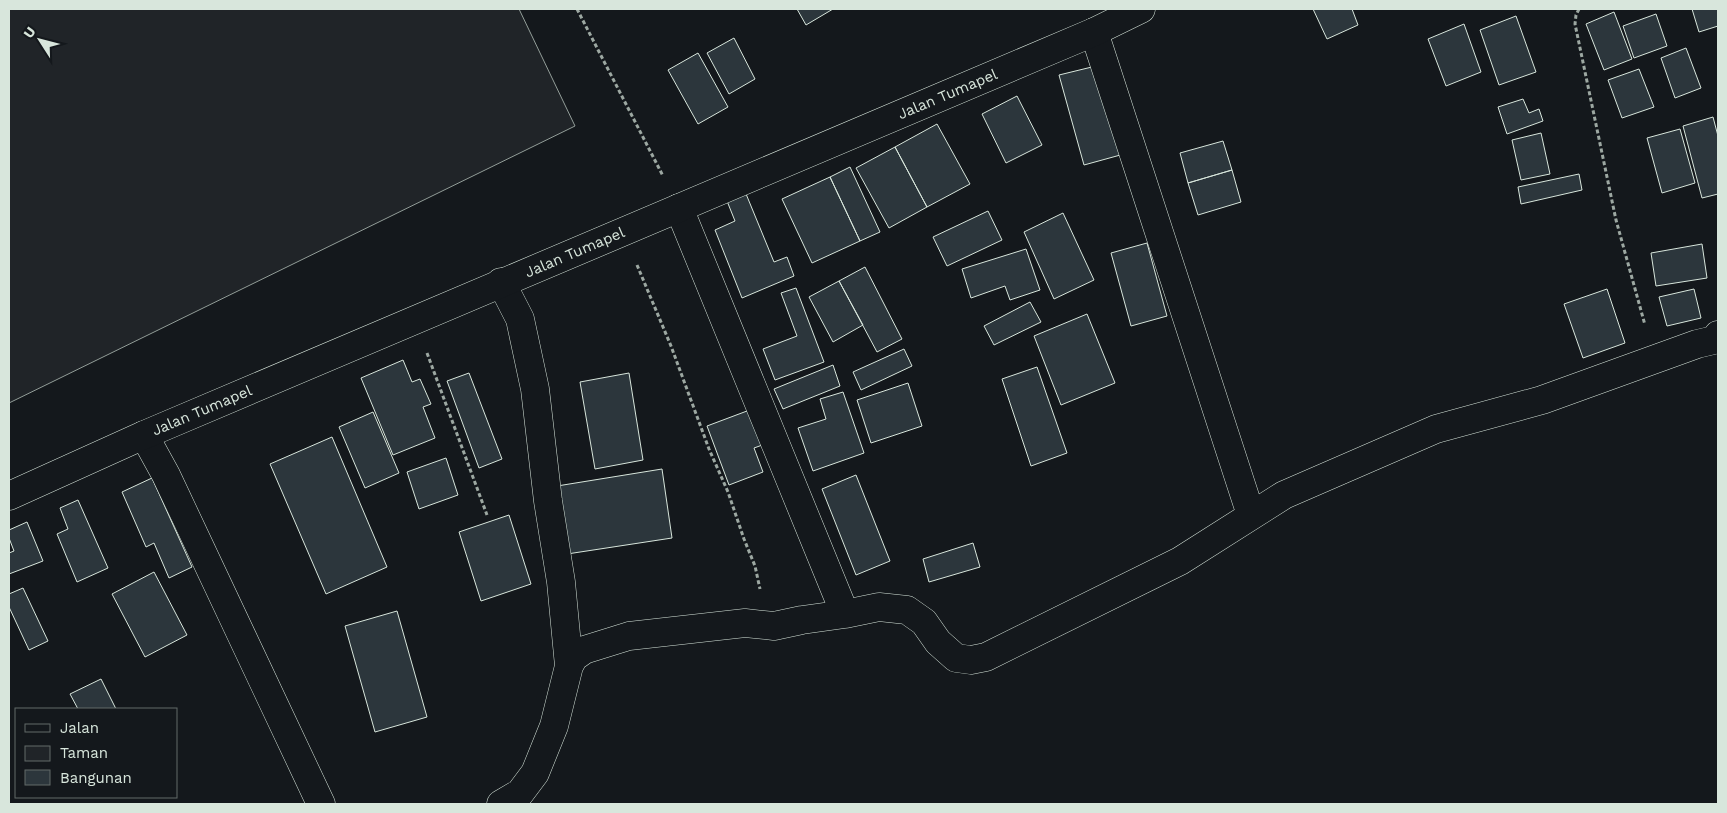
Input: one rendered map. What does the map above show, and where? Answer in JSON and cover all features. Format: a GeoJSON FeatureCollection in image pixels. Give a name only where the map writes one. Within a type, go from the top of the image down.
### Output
{"type":"FeatureCollection","features":[{"type":"Feature","properties":{"kind":"street","name":"Jalan Tumapel"},"geometry":{"type":"LineString","coordinates":[[9,496],[144,435],[1094,32],[1141,9]]}},
{"type":"Feature","properties":{"kind":"street"},"geometry":{"type":"LineString","coordinates":[[1094,32],[1251,516]]}},
{"type":"Feature","properties":{"kind":"street"},"geometry":{"type":"LineString","coordinates":[[679,208],[845,614]]}},
{"type":"Feature","properties":{"kind":"street"},"geometry":{"type":"LineString","coordinates":[[502,282],[520,319],[535,389],[548,501],[561,582],[569,666]]}},
{"type":"Feature","properties":{"kind":"street"},"geometry":{"type":"LineString","coordinates":[[501,804],[520,793],[535,773],[554,726],[569,666],[574,657],[584,650],[629,636],[745,623],[774,626],[878,607],[907,610],[924,622],[938,642],[956,658],[971,660],[986,657],[1180,561],[1284,495],[1436,429],[1542,400],[1654,359],[1717,341]]}},
{"type":"Feature","properties":{"kind":"street"},"geometry":{"type":"LineString","coordinates":[[144,435],[166,475],[320,804]]}},
{"type":"Feature","properties":{"kind":"path"},"geometry":{"type":"LineString","coordinates":[[577,9],[679,208]]}},
{"type":"Feature","properties":{"kind":"path"},"geometry":{"type":"LineString","coordinates":[[1579,9],[1575,24],[1616,220],[1654,359]]}},
{"type":"Feature","properties":{"kind":"path"},"geometry":{"type":"LineString","coordinates":[[622,231],[671,346],[728,492],[755,566],[769,626]]}},
{"type":"Feature","properties":{"kind":"path"},"geometry":{"type":"LineString","coordinates":[[414,320],[487,515]]}},
{"type":"Feature","properties":{"kind":"green space"},"geometry":{"type":"Polygon","coordinates":[[[9,9],[519,9],[575,126],[9,403],[9,9]]]}},
{"type":"Feature","properties":{"kind":"building"},"geometry":{"type":"Polygon","coordinates":[[[797,9],[833,9],[806,25],[797,9]]]}},
{"type":"Feature","properties":{"kind":"building"},"geometry":{"type":"Polygon","coordinates":[[[1313,9],[1352,9],[1358,25],[1327,39],[1313,9]]]}},
{"type":"Feature","properties":{"kind":"building"},"geometry":{"type":"Polygon","coordinates":[[[1692,9],[1718,9],[1718,26],[1699,32],[1692,9]]]}},
{"type":"Feature","properties":{"kind":"building"},"geometry":{"type":"Polygon","coordinates":[[[1614,12],[1632,59],[1604,70],[1586,24],[1614,12]]]}},
{"type":"Feature","properties":{"kind":"building"},"geometry":{"type":"Polygon","coordinates":[[[1656,14],[1667,46],[1634,58],[1623,26],[1656,14]]]}},
{"type":"Feature","properties":{"kind":"building"},"geometry":{"type":"Polygon","coordinates":[[[1516,16],[1536,72],[1499,85],[1480,30],[1516,16]]]}},
{"type":"Feature","properties":{"kind":"building"},"geometry":{"type":"Polygon","coordinates":[[[1464,24],[1481,72],[1446,86],[1428,39],[1464,24]]]}},
{"type":"Feature","properties":{"kind":"building"},"geometry":{"type":"Polygon","coordinates":[[[734,38],[755,79],[729,94],[707,53],[734,38]]]}},
{"type":"Feature","properties":{"kind":"building"},"geometry":{"type":"Polygon","coordinates":[[[1686,48],[1701,88],[1675,98],[1661,58],[1686,48]]]}},
{"type":"Feature","properties":{"kind":"building"},"geometry":{"type":"Polygon","coordinates":[[[698,53],[728,107],[698,124],[668,70],[698,53]]]}},
{"type":"Feature","properties":{"kind":"building"},"geometry":{"type":"Polygon","coordinates":[[[1100,65],[1124,154],[1084,165],[1059,75],[1100,65]]]}},
{"type":"Feature","properties":{"kind":"building"},"geometry":{"type":"Polygon","coordinates":[[[1639,69],[1654,107],[1622,118],[1608,80],[1639,69]]]}},
{"type":"Feature","properties":{"kind":"building"},"geometry":{"type":"Polygon","coordinates":[[[1017,96],[1042,145],[1006,163],[982,114],[1017,96]]]}},
{"type":"Feature","properties":{"kind":"building"},"geometry":{"type":"Polygon","coordinates":[[[1523,99],[1529,113],[1539,109],[1543,121],[1507,134],[1498,107],[1523,99]]]}},
{"type":"Feature","properties":{"kind":"building"},"geometry":{"type":"Polygon","coordinates":[[[1713,117],[1718,136],[1718,194],[1702,198],[1683,126],[1713,117]]]}},
{"type":"Feature","properties":{"kind":"building"},"geometry":{"type":"Polygon","coordinates":[[[937,124],[970,184],[927,207],[895,147],[937,124]]]}},
{"type":"Feature","properties":{"kind":"building"},"geometry":{"type":"Polygon","coordinates":[[[1680,129],[1695,183],[1662,193],[1647,138],[1680,129]]]}},
{"type":"Feature","properties":{"kind":"building"},"geometry":{"type":"Polygon","coordinates":[[[1541,133],[1550,174],[1521,180],[1512,140],[1541,133]]]}},
{"type":"Feature","properties":{"kind":"building"},"geometry":{"type":"Polygon","coordinates":[[[1223,141],[1232,170],[1188,183],[1180,153],[1223,141]]]}},
{"type":"Feature","properties":{"kind":"building"},"geometry":{"type":"Polygon","coordinates":[[[895,147],[927,207],[889,228],[856,168],[895,147]]]}},
{"type":"Feature","properties":{"kind":"building"},"geometry":{"type":"Polygon","coordinates":[[[850,167],[880,232],[860,241],[830,177],[850,167]]]}},
{"type":"Feature","properties":{"kind":"building"},"geometry":{"type":"Polygon","coordinates":[[[1232,170],[1241,202],[1198,215],[1188,183],[1232,170]]]}},
{"type":"Feature","properties":{"kind":"building"},"geometry":{"type":"Polygon","coordinates":[[[1579,174],[1582,190],[1521,204],[1518,187],[1579,174]]]}},
{"type":"Feature","properties":{"kind":"building"},"geometry":{"type":"Polygon","coordinates":[[[830,177],[860,241],[812,263],[782,199],[830,177]]]}},
{"type":"Feature","properties":{"kind":"building"},"geometry":{"type":"Polygon","coordinates":[[[744,189],[774,262],[787,257],[794,276],[742,298],[715,230],[735,221],[725,196],[744,189]]]}},
{"type":"Feature","properties":{"kind":"building"},"geometry":{"type":"Polygon","coordinates":[[[988,211],[1002,240],[947,266],[933,237],[988,211]]]}},
{"type":"Feature","properties":{"kind":"building"},"geometry":{"type":"Polygon","coordinates":[[[1063,213],[1094,280],[1054,299],[1024,232],[1063,213]]]}},
{"type":"Feature","properties":{"kind":"building"},"geometry":{"type":"Polygon","coordinates":[[[1147,243],[1167,316],[1131,326],[1111,253],[1147,243]]]}},
{"type":"Feature","properties":{"kind":"building"},"geometry":{"type":"Polygon","coordinates":[[[1702,244],[1707,278],[1656,286],[1651,253],[1702,244]]]}},
{"type":"Feature","properties":{"kind":"building"},"geometry":{"type":"Polygon","coordinates":[[[1026,249],[1040,290],[1010,300],[1005,286],[971,298],[962,269],[1026,249]]]}},
{"type":"Feature","properties":{"kind":"building"},"geometry":{"type":"Polygon","coordinates":[[[865,267],[902,339],[877,352],[839,281],[865,267]]]}},
{"type":"Feature","properties":{"kind":"building"},"geometry":{"type":"Polygon","coordinates":[[[839,281],[863,325],[833,342],[809,297],[839,281]]]}},
{"type":"Feature","properties":{"kind":"building"},"geometry":{"type":"Polygon","coordinates":[[[796,288],[824,362],[775,380],[763,349],[797,336],[781,293],[796,288]]]}},
{"type":"Feature","properties":{"kind":"building"},"geometry":{"type":"Polygon","coordinates":[[[1607,289],[1625,343],[1583,358],[1564,304],[1607,289]]]}},
{"type":"Feature","properties":{"kind":"building"},"geometry":{"type":"Polygon","coordinates":[[[1694,289],[1701,318],[1667,326],[1659,297],[1694,289]]]}},
{"type":"Feature","properties":{"kind":"building"},"geometry":{"type":"Polygon","coordinates":[[[1030,302],[1041,322],[994,345],[984,326],[1030,302]]]}},
{"type":"Feature","properties":{"kind":"building"},"geometry":{"type":"Polygon","coordinates":[[[1087,314],[1115,383],[1061,405],[1034,336],[1087,314]]]}},
{"type":"Feature","properties":{"kind":"building"},"geometry":{"type":"Polygon","coordinates":[[[904,349],[912,366],[861,390],[853,372],[904,349]]]}},
{"type":"Feature","properties":{"kind":"building"},"geometry":{"type":"Polygon","coordinates":[[[403,360],[412,382],[420,379],[431,404],[423,407],[435,438],[393,455],[361,378],[403,360]]]}},
{"type":"Feature","properties":{"kind":"building"},"geometry":{"type":"Polygon","coordinates":[[[833,365],[840,386],[783,409],[774,389],[833,365]]]}},
{"type":"Feature","properties":{"kind":"building"},"geometry":{"type":"Polygon","coordinates":[[[1037,367],[1067,453],[1031,466],[1002,379],[1037,367]]]}},
{"type":"Feature","properties":{"kind":"building"},"geometry":{"type":"Polygon","coordinates":[[[469,373],[502,459],[479,468],[447,381],[469,373]]]}},
{"type":"Feature","properties":{"kind":"building"},"geometry":{"type":"Polygon","coordinates":[[[629,373],[643,460],[595,469],[580,382],[629,373]]]}},
{"type":"Feature","properties":{"kind":"building"},"geometry":{"type":"Polygon","coordinates":[[[908,383],[922,426],[871,443],[857,400],[908,383]]]}},
{"type":"Feature","properties":{"kind":"building"},"geometry":{"type":"Polygon","coordinates":[[[843,392],[864,453],[813,471],[798,428],[826,419],[820,399],[843,392]]]}},
{"type":"Feature","properties":{"kind":"building"},"geometry":{"type":"Polygon","coordinates":[[[755,408],[768,443],[754,448],[763,472],[729,485],[707,426],[755,408]]]}},
{"type":"Feature","properties":{"kind":"building"},"geometry":{"type":"Polygon","coordinates":[[[373,412],[399,473],[365,488],[339,427],[373,412]]]}},
{"type":"Feature","properties":{"kind":"building"},"geometry":{"type":"Polygon","coordinates":[[[332,437],[387,567],[326,594],[270,464],[332,437]]]}},
{"type":"Feature","properties":{"kind":"building"},"geometry":{"type":"Polygon","coordinates":[[[446,458],[458,495],[419,509],[407,472],[446,458]]]}},
{"type":"Feature","properties":{"kind":"building"},"geometry":{"type":"Polygon","coordinates":[[[662,469],[672,538],[567,554],[557,486],[662,469]]]}},
{"type":"Feature","properties":{"kind":"building"},"geometry":{"type":"Polygon","coordinates":[[[856,475],[890,561],[856,575],[822,489],[856,475]]]}},
{"type":"Feature","properties":{"kind":"building"},"geometry":{"type":"Polygon","coordinates":[[[152,478],[192,567],[169,578],[154,543],[146,547],[122,492],[152,478]]]}},
{"type":"Feature","properties":{"kind":"building"},"geometry":{"type":"Polygon","coordinates":[[[78,500],[108,568],[77,582],[57,534],[68,529],[60,508],[78,500]]]}},
{"type":"Feature","properties":{"kind":"building"},"geometry":{"type":"Polygon","coordinates":[[[509,515],[531,584],[481,601],[459,532],[509,515]]]}},
{"type":"Feature","properties":{"kind":"building"},"geometry":{"type":"Polygon","coordinates":[[[27,522],[43,561],[9,574],[9,553],[14,551],[9,538],[9,530],[27,522]]]}},
{"type":"Feature","properties":{"kind":"building"},"geometry":{"type":"Polygon","coordinates":[[[973,543],[980,567],[929,582],[923,559],[973,543]]]}},
{"type":"Feature","properties":{"kind":"building"},"geometry":{"type":"Polygon","coordinates":[[[154,572],[187,635],[145,657],[112,594],[154,572]]]}},
{"type":"Feature","properties":{"kind":"building"},"geometry":{"type":"Polygon","coordinates":[[[23,588],[48,641],[29,650],[9,607],[9,594],[23,588]]]}},
{"type":"Feature","properties":{"kind":"building"},"geometry":{"type":"Polygon","coordinates":[[[397,611],[427,717],[375,732],[345,626],[397,611]]]}},
{"type":"Feature","properties":{"kind":"building"},"geometry":{"type":"Polygon","coordinates":[[[101,679],[116,708],[77,708],[70,694],[101,679]]]}}]}
